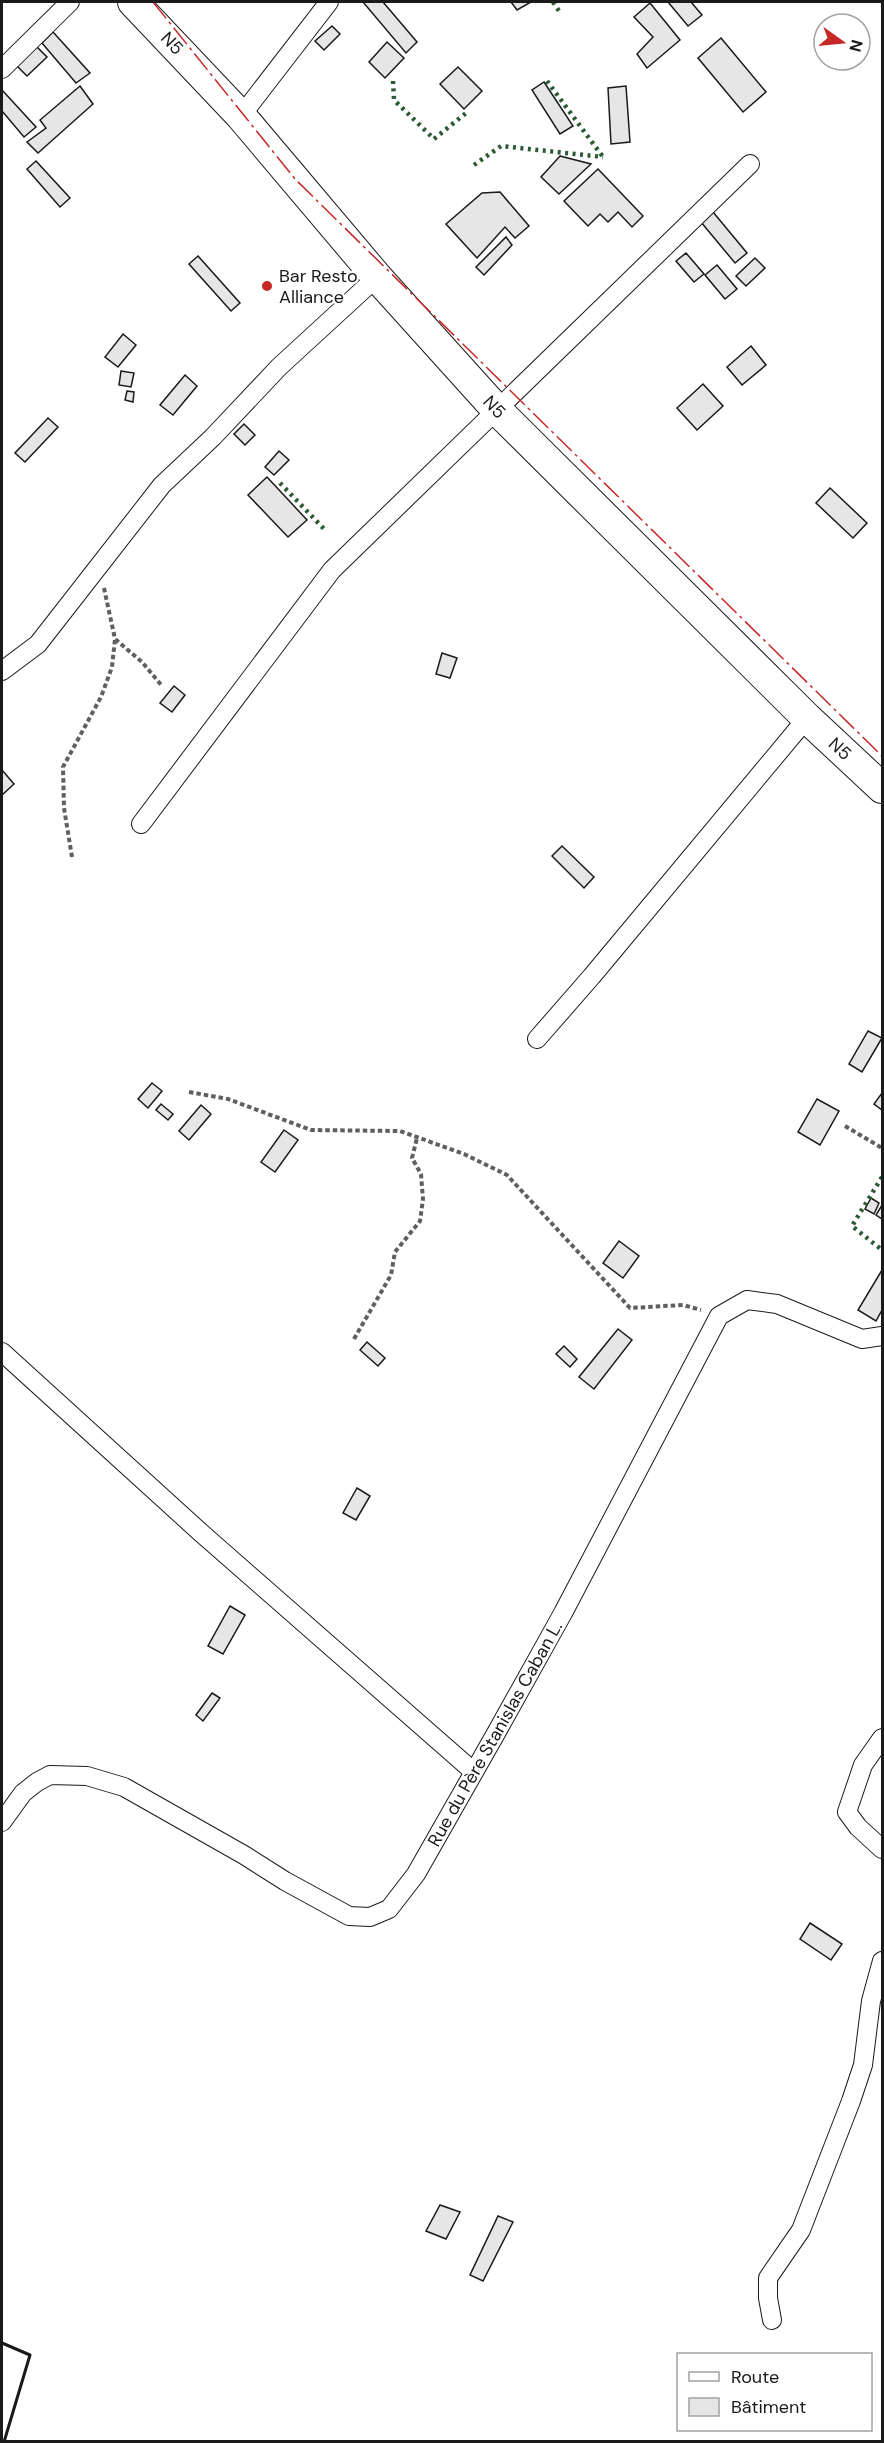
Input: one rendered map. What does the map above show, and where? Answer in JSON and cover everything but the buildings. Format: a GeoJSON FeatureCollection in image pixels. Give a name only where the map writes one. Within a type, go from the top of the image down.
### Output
{"type":"FeatureCollection","features":[{"type":"Feature","properties":{"kind":"main road","name":"N5"},"geometry":{"type":"LineString","coordinates":[[133,2],[241,116],[377,277],[497,410],[807,718],[882,788]]}},
{"type":"Feature","properties":{"kind":"street"},"geometry":{"type":"LineString","coordinates":[[2,69],[70,2]]}},
{"type":"Feature","properties":{"kind":"street"},"geometry":{"type":"LineString","coordinates":[[241,116],[329,2]]}},
{"type":"Feature","properties":{"kind":"street"},"geometry":{"type":"LineString","coordinates":[[141,824],[332,570],[750,164]]}},
{"type":"Feature","properties":{"kind":"street"},"geometry":{"type":"LineString","coordinates":[[2,671],[38,644],[162,485],[213,437],[279,367],[377,277]]}},
{"type":"Feature","properties":{"kind":"street"},"geometry":{"type":"LineString","coordinates":[[537,1039],[807,718]]}},
{"type":"Feature","properties":{"kind":"street"},"geometry":{"type":"LineString","coordinates":[[719,1316],[747,1300],[777,1304],[862,1339],[882,1336]]}},
{"type":"Feature","properties":{"kind":"street","name":"Rue du Père Stanislas Caban L."},"geometry":{"type":"LineString","coordinates":[[2,1822],[23,1793],[50,1775],[77,1775],[105,1780],[124,1787],[349,1916],[370,1917],[389,1909],[416,1874],[563,1613],[719,1316]]}},
{"type":"Feature","properties":{"kind":"street"},"geometry":{"type":"LineString","coordinates":[[2,1352],[199,1531],[474,1772]]}},
{"type":"Feature","properties":{"kind":"street"},"geometry":{"type":"LineString","coordinates":[[882,1738],[864,1765],[847,1812],[858,1827],[882,1849]]}},
{"type":"Feature","properties":{"kind":"street"},"geometry":{"type":"LineString","coordinates":[[772,2320],[768,2298],[768,2278],[801,2230],[851,2101],[863,2065],[871,2001],[882,1961]]}},
{"type":"Feature","properties":{"kind":"path"},"geometry":{"type":"LineString","coordinates":[[72,857],[64,808],[63,767],[101,698],[112,667],[115,639],[99,564]]}},
{"type":"Feature","properties":{"kind":"path"},"geometry":{"type":"LineString","coordinates":[[115,639],[142,662],[162,686]]}},
{"type":"Feature","properties":{"kind":"path"},"geometry":{"type":"LineString","coordinates":[[189,1092],[228,1099],[311,1130],[400,1131],[464,1154],[507,1175],[630,1308],[683,1305],[719,1316]]}},
{"type":"Feature","properties":{"kind":"path"},"geometry":{"type":"LineString","coordinates":[[845,1126],[882,1148]]}},
{"type":"Feature","properties":{"kind":"path"},"geometry":{"type":"LineString","coordinates":[[354,1339],[391,1275],[395,1252],[420,1221],[423,1199],[421,1174],[412,1158],[417,1137]]}},
{"type":"Feature","properties":{"kind":"hedge"},"geometry":{"type":"LineString","coordinates":[[553,2],[561,14]]}},
{"type":"Feature","properties":{"kind":"hedge"},"geometry":{"type":"LineString","coordinates":[[393,81],[394,100],[434,139],[466,113]]}},
{"type":"Feature","properties":{"kind":"hedge"},"geometry":{"type":"LineString","coordinates":[[547,81],[603,157]]}},
{"type":"Feature","properties":{"kind":"hedge"},"geometry":{"type":"LineString","coordinates":[[474,165],[501,146],[603,157]]}},
{"type":"Feature","properties":{"kind":"hedge"},"geometry":{"type":"LineString","coordinates":[[280,483],[326,531]]}},
{"type":"Feature","properties":{"kind":"hedge"},"geometry":{"type":"LineString","coordinates":[[882,1177],[852,1226],[882,1250]]}},
{"type":"Feature","properties":{"kind":"wall"},"geometry":{"type":"LineString","coordinates":[[2,2343],[30,2355],[4,2442]]}},
{"type":"Feature","properties":{"kind":"power"},"geometry":{"type":"LineString","coordinates":[[153,2],[295,179],[882,756]]}},
{"type":"Feature","properties":{"kind":"place","name":"Bar Resto Alliance"},"geometry":{"type":"Point","coordinates":[267,286]}}]}
